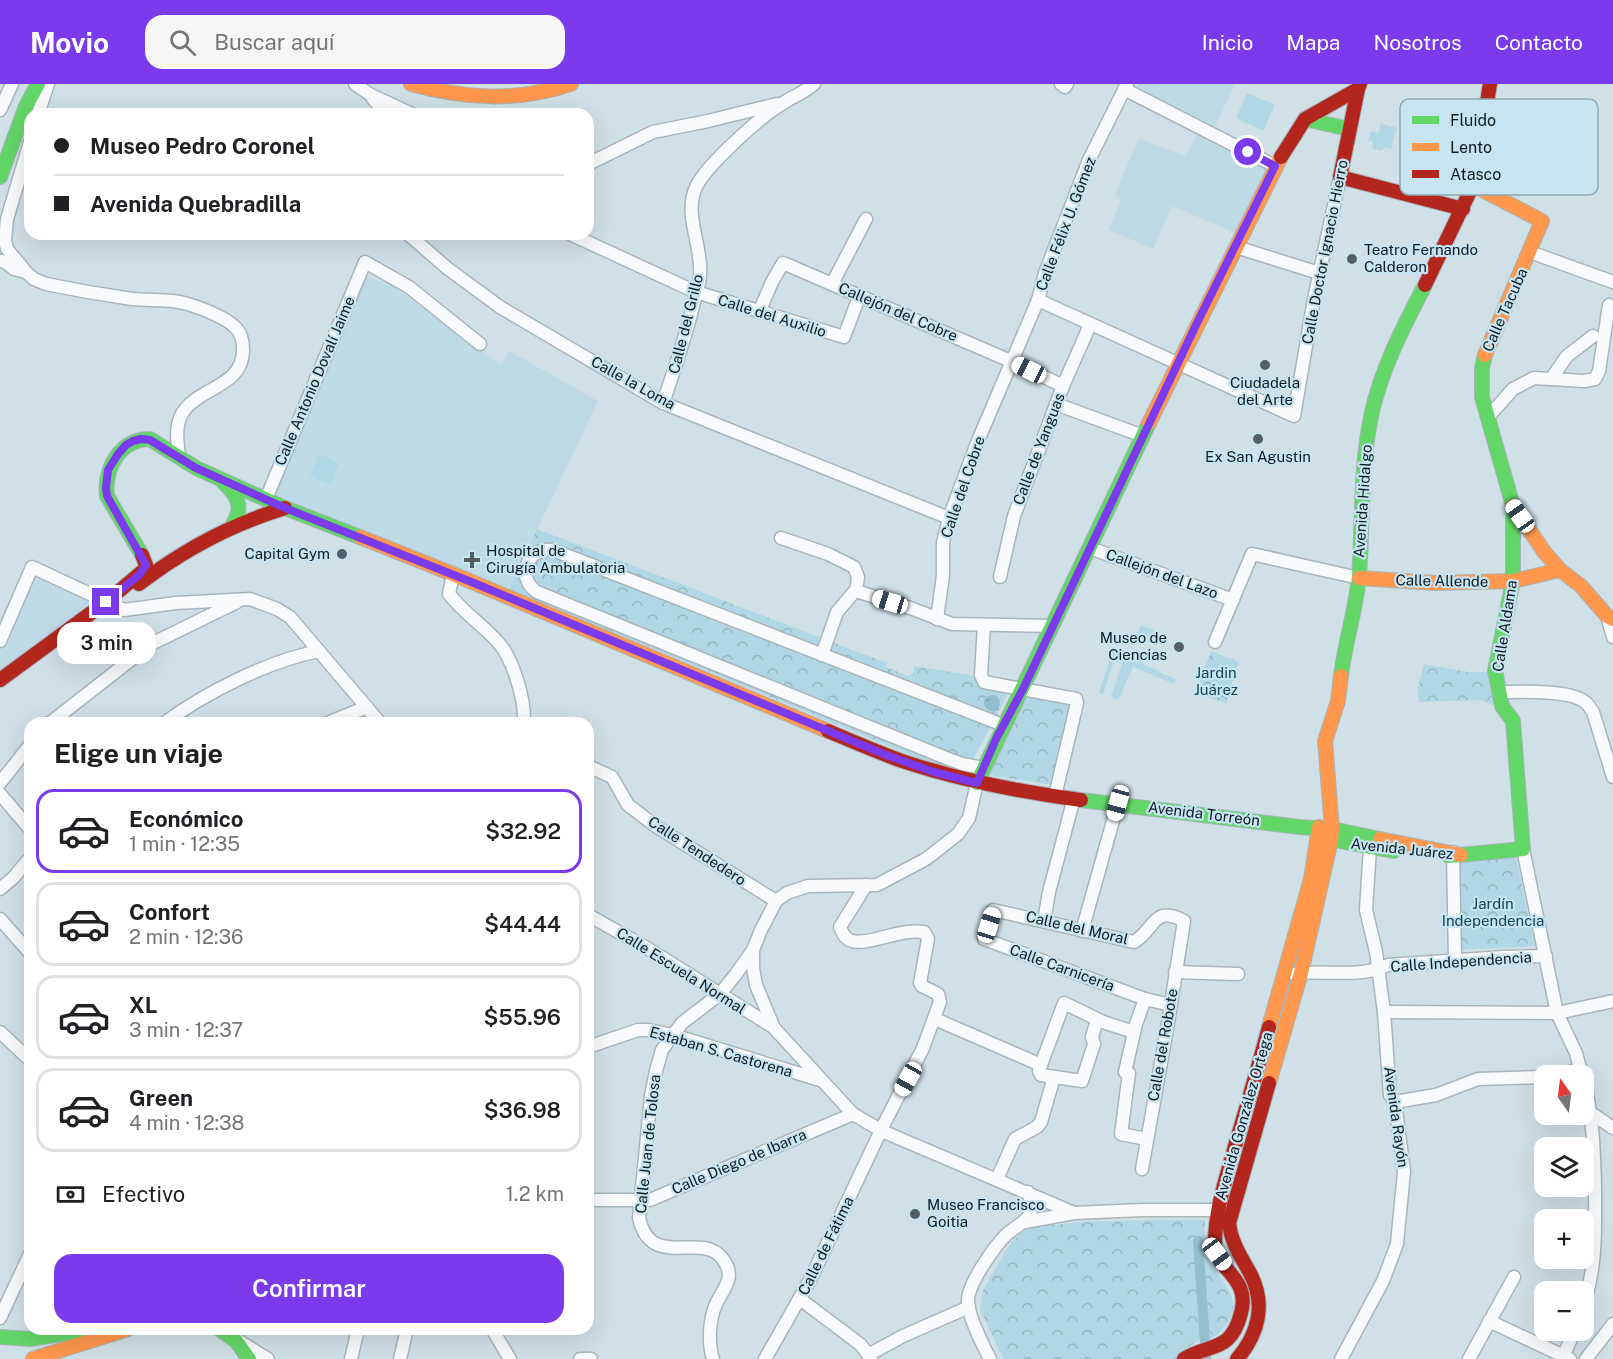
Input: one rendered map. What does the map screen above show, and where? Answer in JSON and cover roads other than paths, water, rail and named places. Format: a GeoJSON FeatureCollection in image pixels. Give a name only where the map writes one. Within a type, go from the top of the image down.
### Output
{"type":"FeatureCollection","features":[{"type":"Feature","properties":{"kind":"street"},"geometry":{"type":"LineString","coordinates":[[0,110],[12,84]]}},
{"type":"Feature","properties":{"kind":"street"},"geometry":{"type":"LineString","coordinates":[[25,108],[38,84]]}},
{"type":"Feature","properties":{"kind":"street"},"geometry":{"type":"LineString","coordinates":[[40,108],[48,84]]}},
{"type":"Feature","properties":{"kind":"street"},"geometry":{"type":"LineString","coordinates":[[355,84],[371,95],[399,108]]}},
{"type":"Feature","properties":{"kind":"street"},"geometry":{"type":"LineString","coordinates":[[411,84],[446,93],[505,98],[544,92],[571,84]]}},
{"type":"Feature","properties":{"kind":"street","name":"Calle del Grillo"},"geometry":{"type":"LineString","coordinates":[[663,403],[686,334],[700,275],[699,255],[692,219],[692,196],[697,184],[736,142],[784,102],[797,97],[814,84]]}},
{"type":"Feature","properties":{"kind":"street","name":"Avenida Hidalgo"},"geometry":{"type":"LineString","coordinates":[[1487,99],[1490,84]]}},
{"type":"Feature","properties":{"kind":"street"},"geometry":{"type":"LineString","coordinates":[[1125,87],[1275,166]]}},
{"type":"Feature","properties":{"kind":"street","name":"Calle Félix U. Gómez"},"geometry":{"type":"LineString","coordinates":[[1013,362],[1085,171],[1125,87]]}},
{"type":"Feature","properties":{"kind":"street"},"geometry":{"type":"LineString","coordinates":[[1074,1213],[882,1131],[853,1114],[774,1028],[756,985],[753,950],[760,930],[776,901],[788,893],[808,886],[877,885],[939,850],[958,834],[969,818],[983,768],[1275,166],[1305,119],[1359,87]]}},
{"type":"Feature","properties":{"kind":"street","name":"Calle Doctor Ignacio Hierro"},"geometry":{"type":"LineString","coordinates":[[1179,363],[1294,416],[1319,273],[1359,87]]}},
{"type":"Feature","properties":{"kind":"street"},"geometry":{"type":"LineString","coordinates":[[371,95],[382,108]]}},
{"type":"Feature","properties":{"kind":"street"},"geometry":{"type":"LineString","coordinates":[[594,161],[653,132],[784,102]]}},
{"type":"Feature","properties":{"kind":"street"},"geometry":{"type":"LineString","coordinates":[[0,177],[24,111]]}},
{"type":"Feature","properties":{"kind":"street"},"geometry":{"type":"LineString","coordinates":[[1305,119],[1349,129]]}},
{"type":"Feature","properties":{"kind":"street"},"geometry":{"type":"LineString","coordinates":[[24,162],[7,219],[5,234],[7,249],[34,279],[46,284],[134,299],[180,302],[219,316],[238,329],[243,343],[243,359],[235,372],[220,386],[193,400],[181,415],[177,432],[179,456]]}},
{"type":"Feature","properties":{"kind":"street"},"geometry":{"type":"LineString","coordinates":[[1340,177],[1400,193]]}},
{"type":"Feature","properties":{"kind":"street"},"geometry":{"type":"LineString","coordinates":[[1409,195],[1463,209]]}},
{"type":"Feature","properties":{"kind":"street","name":"Avenida Hidalgo"},"geometry":{"type":"LineString","coordinates":[[1325,833],[1325,741],[1338,701],[1345,646],[1354,614],[1359,578],[1365,450],[1372,410],[1392,349],[1469,195]]}},
{"type":"Feature","properties":{"kind":"street","name":"Calle Tacuba"},"geometry":{"type":"LineString","coordinates":[[1492,195],[1542,221],[1486,350],[1482,368],[1482,397],[1513,506]]}},
{"type":"Feature","properties":{"kind":"street"},"geometry":{"type":"LineString","coordinates":[[832,284],[866,219]]}},
{"type":"Feature","properties":{"kind":"street","name":"Calle la Loma"},"geometry":{"type":"LineString","coordinates":[[415,240],[447,268],[500,307],[663,403],[949,518]]}},
{"type":"Feature","properties":{"kind":"street","name":"Calle del Auxilio"},"geometry":{"type":"LineString","coordinates":[[583,240],[696,292],[844,337],[859,297]]}},
{"type":"Feature","properties":{"kind":"street"},"geometry":{"type":"LineString","coordinates":[[1236,247],[1319,273]]}},
{"type":"Feature","properties":{"kind":"street"},"geometry":{"type":"LineString","coordinates":[[1530,252],[1613,282]]}},
{"type":"Feature","properties":{"kind":"street"},"geometry":{"type":"LineString","coordinates":[[0,261],[27,273]]}},
{"type":"Feature","properties":{"kind":"street","name":"Calle Antonio Dovalí Jaime"},"geometry":{"type":"LineString","coordinates":[[266,499],[365,262],[409,287],[480,344]]}},
{"type":"Feature","properties":{"kind":"street","name":"Callejón del Cobre"},"geometry":{"type":"LineString","coordinates":[[759,312],[783,263],[1013,362],[1063,386]]}},
{"type":"Feature","properties":{"kind":"street"},"geometry":{"type":"LineString","coordinates":[[1038,300],[1179,363]]}},
{"type":"Feature","properties":{"kind":"street"},"geometry":{"type":"LineString","coordinates":[[1488,417],[1513,389],[1534,378],[1584,381],[1595,379],[1599,371],[1610,305]]}},
{"type":"Feature","properties":{"kind":"street","name":"Calle de Yanguas"},"geometry":{"type":"LineString","coordinates":[[1000,577],[1014,516],[1063,386],[1090,325]]}},
{"type":"Feature","properties":{"kind":"street"},"geometry":{"type":"LineString","coordinates":[[1551,379],[1567,356],[1593,336]]}},
{"type":"Feature","properties":{"kind":"street","name":"Calle del Cobre"},"geometry":{"type":"LineString","coordinates":[[938,619],[943,575],[943,543],[949,518],[977,443],[1013,362]]}},
{"type":"Feature","properties":{"kind":"street"},"geometry":{"type":"LineString","coordinates":[[1056,404],[1143,436]]}},
{"type":"Feature","properties":{"kind":"street","name":"Avenida Torreón"},"geometry":{"type":"LineString","coordinates":[[109,604],[146,567],[144,559],[107,496],[106,478],[118,454],[133,441],[150,440],[196,468],[285,508],[453,574],[886,755],[948,776],[1054,796],[1299,827],[1325,833]]}},
{"type":"Feature","properties":{"kind":"street"},"geometry":{"type":"LineString","coordinates":[[219,479],[234,492],[239,501],[239,516],[233,524]]}},
{"type":"Feature","properties":{"kind":"street"},"geometry":{"type":"LineString","coordinates":[[0,680],[152,574],[260,507],[266,499]]}},
{"type":"Feature","properties":{"kind":"street"},"geometry":{"type":"LineString","coordinates":[[1513,506],[1545,553],[1560,570],[1581,586],[1610,618],[1613,638]]}},
{"type":"Feature","properties":{"kind":"street","name":"Calle Aldama"},"geometry":{"type":"LineString","coordinates":[[1513,506],[1513,581],[1496,670],[1502,706],[1513,721],[1523,849]]}},
{"type":"Feature","properties":{"kind":"street"},"geometry":{"type":"LineString","coordinates":[[216,536],[258,516],[285,508]]}},
{"type":"Feature","properties":{"kind":"street"},"geometry":{"type":"LineString","coordinates":[[781,538],[828,554],[854,567],[858,577],[856,591],[837,612],[822,654]]}},
{"type":"Feature","properties":{"kind":"street","name":"Callejón del Lazo"},"geometry":{"type":"LineString","coordinates":[[1090,548],[1233,600]]}},
{"type":"Feature","properties":{"kind":"street"},"geometry":{"type":"LineString","coordinates":[[983,768],[962,764],[537,592],[527,583],[526,564],[532,555],[553,550],[1004,725]]}},
{"type":"Feature","properties":{"kind":"street"},"geometry":{"type":"LineString","coordinates":[[1215,642],[1252,555],[1359,578]]}},
{"type":"Feature","properties":{"kind":"street"},"geometry":{"type":"LineString","coordinates":[[0,641],[32,567],[124,610],[176,603],[250,599],[290,617],[375,717]]}},
{"type":"Feature","properties":{"kind":"street","name":"Calle Allende"},"geometry":{"type":"LineString","coordinates":[[1359,578],[1435,583],[1513,581],[1560,570]]}},
{"type":"Feature","properties":{"kind":"street"},"geometry":{"type":"LineString","coordinates":[[453,574],[449,594],[499,642],[510,659],[518,686],[523,717]]}},
{"type":"Feature","properties":{"kind":"street"},"geometry":{"type":"LineString","coordinates":[[856,591],[952,624],[1052,626]]}},
{"type":"Feature","properties":{"kind":"street"},"geometry":{"type":"LineString","coordinates":[[58,717],[151,645],[241,600]]}},
{"type":"Feature","properties":{"kind":"street"},"geometry":{"type":"LineString","coordinates":[[0,690],[109,604]]}},
{"type":"Feature","properties":{"kind":"street"},"geometry":{"type":"LineString","coordinates":[[984,625],[981,675],[984,682],[1076,699],[1077,703],[1054,796]]}},
{"type":"Feature","properties":{"kind":"street"},"geometry":{"type":"LineString","coordinates":[[181,717],[269,665],[319,651]]}},
{"type":"Feature","properties":{"kind":"street"},"geometry":{"type":"LineString","coordinates":[[1499,692],[1551,693],[1580,698],[1590,706],[1593,712],[1613,777]]}},
{"type":"Feature","properties":{"kind":"street"},"geometry":{"type":"LineString","coordinates":[[342,717],[367,707]]}},
{"type":"Feature","properties":{"kind":"street"},"geometry":{"type":"LineString","coordinates":[[0,783],[24,753]]}},
{"type":"Feature","properties":{"kind":"street","name":"Calle Tendedero"},"geometry":{"type":"LineString","coordinates":[[594,769],[612,777],[628,805],[657,827],[776,901]]}},
{"type":"Feature","properties":{"kind":"street"},"geometry":{"type":"LineString","coordinates":[[0,794],[24,822]]}},
{"type":"Feature","properties":{"kind":"street"},"geometry":{"type":"LineString","coordinates":[[1044,921],[1049,892],[1074,798]]}},
{"type":"Feature","properties":{"kind":"street"},"geometry":{"type":"LineString","coordinates":[[1082,931],[1118,803]]}},
{"type":"Feature","properties":{"kind":"street"},"geometry":{"type":"LineString","coordinates":[[1325,833],[1455,854],[1455,960]]}},
{"type":"Feature","properties":{"kind":"street","name":"Avenida Juárez"},"geometry":{"type":"LineString","coordinates":[[1325,833],[1370,848],[1455,854],[1523,849]]}},
{"type":"Feature","properties":{"kind":"street","name":"Avenida González Ortega"},"geometry":{"type":"LineString","coordinates":[[1237,1359],[1245,1350],[1256,1327],[1260,1301],[1253,1279],[1232,1243],[1229,1223],[1301,973],[1325,833]]}},
{"type":"Feature","properties":{"kind":"street","name":"Avenida González Ortega"},"geometry":{"type":"LineString","coordinates":[[1184,1359],[1194,1353],[1214,1349],[1234,1332],[1239,1322],[1242,1290],[1217,1254],[1215,1247],[1217,1211],[1325,833]]}},
{"type":"Feature","properties":{"kind":"street","name":"Avenida Rayón"},"geometry":{"type":"LineString","coordinates":[[1341,1359],[1383,1281],[1397,1244],[1404,1172],[1395,1102],[1390,1095],[1384,1012],[1376,952],[1366,910],[1370,848]]}},
{"type":"Feature","properties":{"kind":"street","name":"Calle Independencia"},"geometry":{"type":"LineString","coordinates":[[1523,849],[1557,1013],[1580,1065]]}},
{"type":"Feature","properties":{"kind":"street"},"geometry":{"type":"LineString","coordinates":[[0,889],[24,865]]}},
{"type":"Feature","properties":{"kind":"street"},"geometry":{"type":"LineString","coordinates":[[866,885],[840,927],[842,935],[851,941],[863,941],[913,930],[924,932],[928,939],[920,983],[938,994],[940,1002],[935,1019],[1041,1065]]}},
{"type":"Feature","properties":{"kind":"street","name":"Calle del Moral"},"geometry":{"type":"LineString","coordinates":[[993,910],[1134,942],[1144,935],[1156,918],[1167,915],[1184,921]]}},
{"type":"Feature","properties":{"kind":"street","name":"Calle Carnicería"},"geometry":{"type":"LineString","coordinates":[[993,910],[984,939],[1145,999],[1171,1005]]}},
{"type":"Feature","properties":{"kind":"street","name":"Calle Escuela Normal"},"geometry":{"type":"LineString","coordinates":[[594,918],[647,948],[774,1028]]}},
{"type":"Feature","properties":{"kind":"street"},"geometry":{"type":"LineString","coordinates":[[0,919],[24,946]]}},
{"type":"Feature","properties":{"kind":"street","name":"Calle del Robote"},"geometry":{"type":"LineString","coordinates":[[1142,1170],[1184,921]]}},
{"type":"Feature","properties":{"kind":"street","name":"Calle Juan de Tolosa"},"geometry":{"type":"LineString","coordinates":[[713,1359],[710,1328],[716,1305],[728,1286],[729,1268],[717,1253],[709,1250],[658,1246],[648,1239],[641,1227],[639,1207],[642,1200],[650,1104],[662,1050],[682,1023],[720,994],[753,950]]}},
{"type":"Feature","properties":{"kind":"street","name":"Calle Independencia"},"geometry":{"type":"LineString","coordinates":[[1284,976],[1301,973],[1359,973],[1378,970],[1388,965],[1546,956]]}},
{"type":"Feature","properties":{"kind":"street"},"geometry":{"type":"LineString","coordinates":[[1175,972],[1238,974]]}},
{"type":"Feature","properties":{"kind":"street"},"geometry":{"type":"LineString","coordinates":[[1145,999],[1134,1032],[1125,1072],[1129,1073],[1121,1134],[1146,1139]]}},
{"type":"Feature","properties":{"kind":"street"},"geometry":{"type":"LineString","coordinates":[[1384,1012],[1557,1013],[1613,1000]]}},
{"type":"Feature","properties":{"kind":"street"},"geometry":{"type":"LineString","coordinates":[[1097,1020],[1092,1037],[1094,1044],[1082,1081],[1041,1075],[1039,1071],[1064,1003],[1097,1020],[1134,1032]]}},
{"type":"Feature","properties":{"kind":"street","name":"Calle de Fátima"},"geometry":{"type":"LineString","coordinates":[[765,1359],[800,1299],[935,1019]]}},
{"type":"Feature","properties":{"kind":"street","name":"Estaban S. Castorena"},"geometry":{"type":"LineString","coordinates":[[594,1045],[638,1030],[649,1030],[673,1035],[820,1080]]}},
{"type":"Feature","properties":{"kind":"street"},"geometry":{"type":"LineString","coordinates":[[0,1032],[24,1054]]}},
{"type":"Feature","properties":{"kind":"street"},"geometry":{"type":"LineString","coordinates":[[997,1179],[1015,1139],[1037,1127],[1041,1122],[1054,1077]]}},
{"type":"Feature","properties":{"kind":"street"},"geometry":{"type":"LineString","coordinates":[[1395,1102],[1436,1095],[1478,1079],[1534,1077]]}},
{"type":"Feature","properties":{"kind":"street","name":"Calle Diego de Ibarra"},"geometry":{"type":"LineString","coordinates":[[594,1200],[650,1200],[853,1114]]}},
{"type":"Feature","properties":{"kind":"street"},"geometry":{"type":"LineString","coordinates":[[1594,1115],[1613,1128]]}},
{"type":"Feature","properties":{"kind":"street","name":"Calle Independencia"},"geometry":{"type":"LineString","coordinates":[[1589,1281],[1596,1250],[1592,1125]]}},
{"type":"Feature","properties":{"kind":"street"},"geometry":{"type":"LineString","coordinates":[[1025,1222],[1031,1210],[1028,1192]]}},
{"type":"Feature","properties":{"kind":"street"},"geometry":{"type":"LineString","coordinates":[[990,1359],[969,1307],[968,1299],[975,1278],[1006,1235],[1025,1222],[1074,1213],[1233,1209]]}},
{"type":"Feature","properties":{"kind":"street"},"geometry":{"type":"LineString","coordinates":[[0,1318],[24,1267]]}},
{"type":"Feature","properties":{"kind":"street"},"geometry":{"type":"LineString","coordinates":[[1468,1359],[1514,1277]]}},
{"type":"Feature","properties":{"kind":"street"},"geometry":{"type":"LineString","coordinates":[[800,1299],[861,1345],[869,1357],[903,1336],[969,1307]]}},
{"type":"Feature","properties":{"kind":"street"},"geometry":{"type":"LineString","coordinates":[[1490,1322],[1566,1358],[1571,1341]]}},
{"type":"Feature","properties":{"kind":"street"},"geometry":{"type":"LineString","coordinates":[[1586,1359],[1613,1324]]}},
{"type":"Feature","properties":{"kind":"street"},"geometry":{"type":"LineString","coordinates":[[0,1337],[30,1339],[55,1335]]}},
{"type":"Feature","properties":{"kind":"street"},"geometry":{"type":"LineString","coordinates":[[33,1359],[109,1335]]}},
{"type":"Feature","properties":{"kind":"street"},"geometry":{"type":"LineString","coordinates":[[228,1335],[236,1341],[249,1359]]}},
{"type":"Feature","properties":{"kind":"street"},"geometry":{"type":"LineString","coordinates":[[229,1335],[268,1359]]}},
{"type":"Feature","properties":{"kind":"street"},"geometry":{"type":"LineString","coordinates":[[351,1359],[357,1335]]}},
{"type":"Feature","properties":{"kind":"street"},"geometry":{"type":"LineString","coordinates":[[400,1359],[406,1335]]}},
{"type":"Feature","properties":{"kind":"street"},"geometry":{"type":"LineString","coordinates":[[496,1335],[510,1359]]}},
{"type":"Feature","properties":{"kind":"water"},"geometry":{"type":"Polygon","coordinates":[[[992,695],[998,697],[1000,703],[998,709],[992,711],[986,709],[984,703],[986,697],[992,695]]]}},
{"type":"Feature","properties":{"kind":"waterway"},"geometry":{"type":"LineString","coordinates":[[1198,1241],[1206,1357]]}},
{"type":"Feature","properties":{"kind":"place","name":"Teatro Fernando Calderon"},"geometry":{"type":"Point","coordinates":[1352,259]}},
{"type":"Feature","properties":{"kind":"place","name":"Ciudadela del Arte"},"geometry":{"type":"Point","coordinates":[1265,365]}},
{"type":"Feature","properties":{"kind":"place","name":"Ex San Agustin"},"geometry":{"type":"Point","coordinates":[1258,439]}},
{"type":"Feature","properties":{"kind":"place","name":"Capital Gym"},"geometry":{"type":"Point","coordinates":[342,554]}},
{"type":"Feature","properties":{"kind":"place","name":"Hospital de Cirugía Ambulatoria"},"geometry":{"type":"Point","coordinates":[472,560]}},
{"type":"Feature","properties":{"kind":"place","name":"Museo de Ciencias"},"geometry":{"type":"Point","coordinates":[1179,647]}},
{"type":"Feature","properties":{"kind":"place","name":"Museo Francisco Goitia"},"geometry":{"type":"Point","coordinates":[915,1214]}},
{"type":"Feature","properties":{"kind":"park label","name":"Jardin Juárez"},"geometry":{"type":"Point","coordinates":[1216,682]}},
{"type":"Feature","properties":{"kind":"park label","name":"Jardín Independencia"},"geometry":{"type":"Point","coordinates":[1493,912]}}]}
